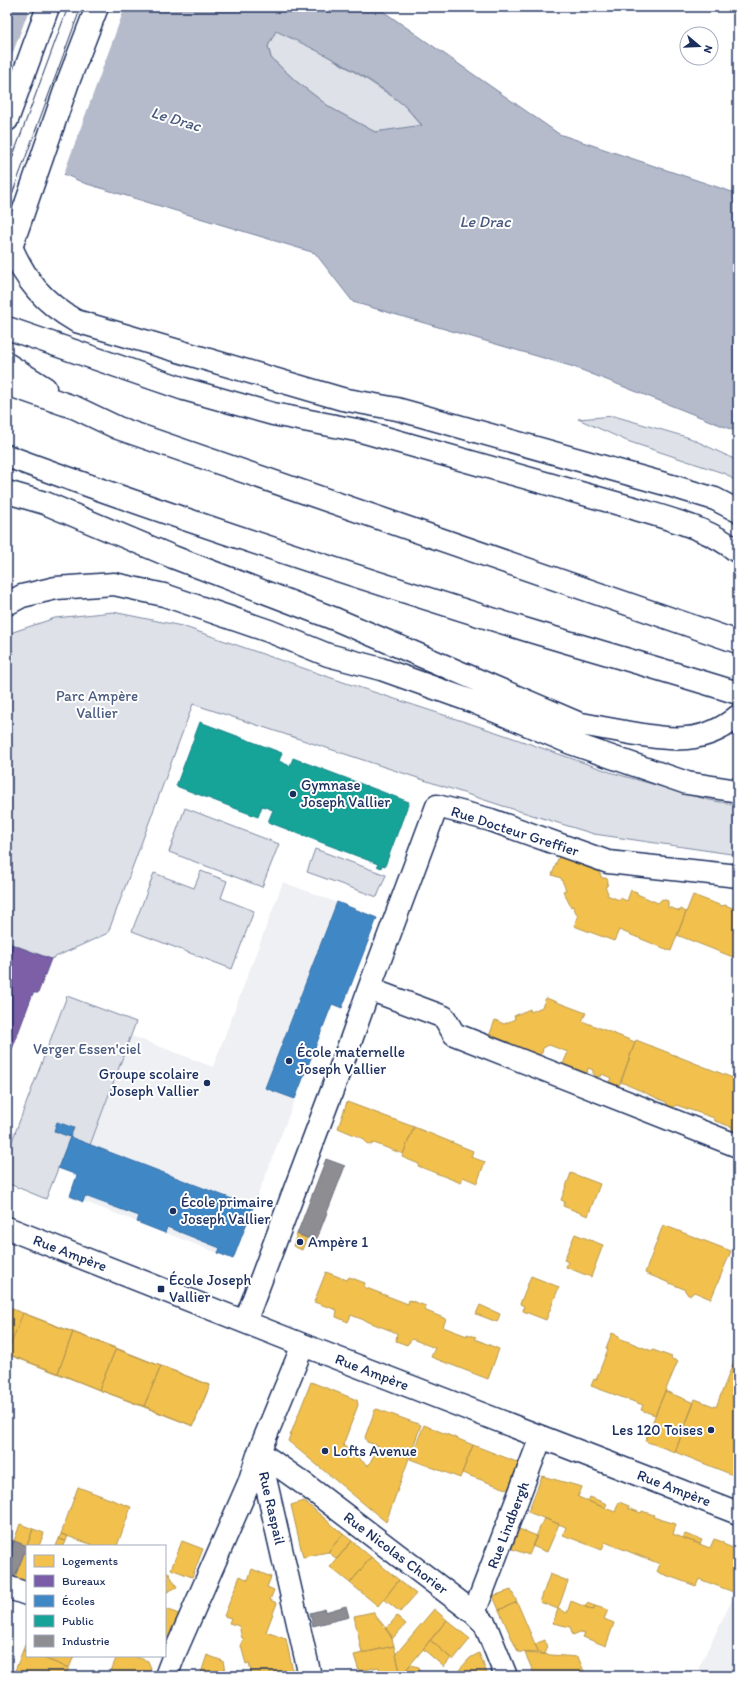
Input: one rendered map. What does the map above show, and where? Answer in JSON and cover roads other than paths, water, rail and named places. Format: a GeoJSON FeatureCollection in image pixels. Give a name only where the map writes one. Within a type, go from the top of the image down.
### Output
{"type":"FeatureCollection","features":[{"type":"Feature","properties":{"kind":"main road"},"geometry":{"type":"LineString","coordinates":[[7,120],[48,7]]}},
{"type":"Feature","properties":{"kind":"main road"},"geometry":{"type":"LineString","coordinates":[[97,7],[68,82],[9,253],[26,278],[37,290],[62,313],[76,321],[342,399],[630,507]]}},
{"type":"Feature","properties":{"kind":"main road"},"geometry":{"type":"LineString","coordinates":[[7,328],[184,389],[273,414],[361,431],[630,507],[706,533],[727,543],[738,552]]}},
{"type":"Feature","properties":{"kind":"main road"},"geometry":{"type":"LineString","coordinates":[[7,364],[76,408]]}},
{"type":"Feature","properties":{"kind":"main road"},"geometry":{"type":"LineString","coordinates":[[7,384],[76,408],[125,431],[738,642]]}},
{"type":"Feature","properties":{"kind":"main road"},"geometry":{"type":"LineString","coordinates":[[342,399],[397,409],[672,486],[715,499],[738,511]]}},
{"type":"Feature","properties":{"kind":"main road"},"geometry":{"type":"LineString","coordinates":[[7,456],[99,490],[371,580],[529,630],[738,693]]}},
{"type":"Feature","properties":{"kind":"main road"},"geometry":{"type":"LineString","coordinates":[[7,492],[45,503],[173,557],[335,618],[580,724]]}},
{"type":"Feature","properties":{"kind":"main road"},"geometry":{"type":"LineString","coordinates":[[7,604],[22,596],[56,588],[114,584],[164,595],[269,631],[328,655],[381,669],[474,702],[571,743],[687,783],[738,791]]}},
{"type":"Feature","properties":{"kind":"main road"},"geometry":{"type":"LineString","coordinates":[[474,702],[580,724],[660,738],[679,739],[701,736],[730,721]]}},
{"type":"Feature","properties":{"kind":"main road","name":"Rue Docteur Greffier"},"geometry":{"type":"LineString","coordinates":[[246,1322],[437,806],[491,820],[608,862],[738,876]]}},
{"type":"Feature","properties":{"kind":"main road"},"geometry":{"type":"LineString","coordinates":[[369,989],[444,1017],[454,1034],[738,1146]]}},
{"type":"Feature","properties":{"kind":"main road","name":"Rue Ampère"},"geometry":{"type":"LineString","coordinates":[[7,1228],[303,1345],[738,1513]]}},
{"type":"Feature","properties":{"kind":"main road","name":"Rue Raspail"},"geometry":{"type":"LineString","coordinates":[[303,1345],[259,1452],[310,1676]]}},
{"type":"Feature","properties":{"kind":"main road","name":"Rue Lindbergh"},"geometry":{"type":"LineString","coordinates":[[474,1613],[541,1437]]}},
{"type":"Feature","properties":{"kind":"main road"},"geometry":{"type":"LineString","coordinates":[[166,1676],[170,1648],[249,1483],[259,1452]]}},
{"type":"Feature","properties":{"kind":"main road","name":"Rue Nicolas Chorier"},"geometry":{"type":"LineString","coordinates":[[259,1452],[307,1486],[474,1613],[485,1624],[506,1676]]}},
{"type":"Feature","properties":{"kind":"main road"},"geometry":{"type":"LineString","coordinates":[[7,1587],[26,1594]]}},
{"type":"Feature","properties":{"kind":"water","name":"Le Drac"},"geometry":{"type":"Polygon","coordinates":[[[7,7],[377,7],[559,134],[738,194],[738,432],[574,367],[353,302],[315,253],[84,183],[7,149],[7,7]],[[276,31],[268,46],[271,58],[297,82],[331,108],[375,132],[422,125],[404,105],[357,72],[276,31]]]}},
{"type":"Feature","properties":{"kind":"tram line"},"geometry":{"type":"LineString","coordinates":[[7,172],[68,7]]}},
{"type":"Feature","properties":{"kind":"tram line"},"geometry":{"type":"LineString","coordinates":[[7,208],[81,7]]}},
{"type":"Feature","properties":{"kind":"place","name":"Gymnase Joseph Vallier"},"geometry":{"type":"Point","coordinates":[293,794]}},
{"type":"Feature","properties":{"kind":"place","name":"École maternelle Joseph Vallier"},"geometry":{"type":"Point","coordinates":[289,1061]}},
{"type":"Feature","properties":{"kind":"place","name":"Groupe scolaire Joseph Vallier"},"geometry":{"type":"Point","coordinates":[207,1083]}},
{"type":"Feature","properties":{"kind":"place","name":"École primaire Joseph Vallier"},"geometry":{"type":"Point","coordinates":[173,1211]}},
{"type":"Feature","properties":{"kind":"place","name":"Ampère 1"},"geometry":{"type":"Point","coordinates":[300,1242]}},
{"type":"Feature","properties":{"kind":"place","name":"École Joseph Vallier"},"geometry":{"type":"Point","coordinates":[161,1289]}},
{"type":"Feature","properties":{"kind":"place","name":"Les 120 Toises"},"geometry":{"type":"Point","coordinates":[711,1430]}},
{"type":"Feature","properties":{"kind":"place","name":"Lofts Avenue"},"geometry":{"type":"Point","coordinates":[325,1451]}},
{"type":"Feature","properties":{"kind":"park label","name":"Parc Ampère Vallier"},"geometry":{"type":"Point","coordinates":[97,704]}},
{"type":"Feature","properties":{"kind":"park label","name":"Verger Essen'ciel"},"geometry":{"type":"Point","coordinates":[87,1049]}}]}
